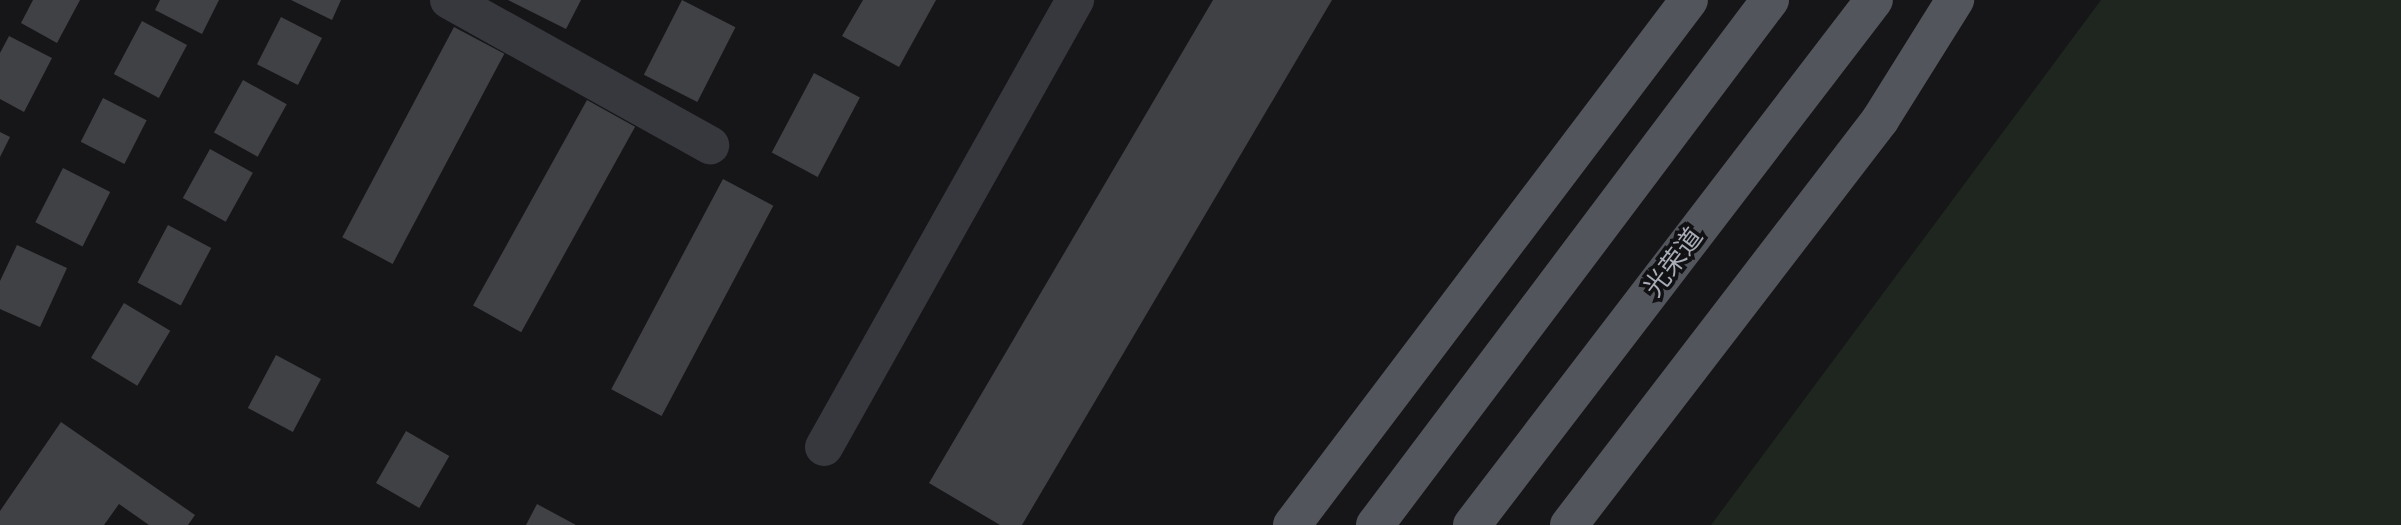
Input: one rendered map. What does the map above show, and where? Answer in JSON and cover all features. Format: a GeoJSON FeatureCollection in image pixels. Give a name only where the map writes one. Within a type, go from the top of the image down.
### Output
{"type":"FeatureCollection","features":[{"type":"Feature","properties":{"kind":"main road"},"geometry":{"type":"LineString","coordinates":[[1292,525],[1689,0]]}},
{"type":"Feature","properties":{"kind":"main road"},"geometry":{"type":"LineString","coordinates":[[1374,525],[1770,0]]}},
{"type":"Feature","properties":{"kind":"main road","name":"光荣道"},"geometry":{"type":"LineString","coordinates":[[1472,525],[1874,0]]}},
{"type":"Feature","properties":{"kind":"main road"},"geometry":{"type":"LineString","coordinates":[[1569,525],[1880,120],[1955,0]]}},
{"type":"Feature","properties":{"kind":"lane"},"geometry":{"type":"LineString","coordinates":[[449,0],[710,145]]}},
{"type":"Feature","properties":{"kind":"lane"},"geometry":{"type":"LineString","coordinates":[[824,447],[1075,0]]}},
{"type":"Feature","properties":{"kind":"shaded area"},"geometry":{"type":"Polygon","coordinates":[[[2101,0],[2401,0],[2401,525],[1711,525],[2101,0]]]}},
{"type":"Feature","properties":{"kind":"building"},"geometry":{"type":"Polygon","coordinates":[[[33,0],[80,0],[57,43],[21,23],[33,0]]]}},
{"type":"Feature","properties":{"kind":"building"},"geometry":{"type":"Polygon","coordinates":[[[160,0],[219,0],[202,34],[155,10],[160,0]]]}},
{"type":"Feature","properties":{"kind":"building"},"geometry":{"type":"Polygon","coordinates":[[[291,0],[341,0],[332,20],[291,0]]]}},
{"type":"Feature","properties":{"kind":"building"},"geometry":{"type":"Polygon","coordinates":[[[508,0],[581,0],[566,29],[508,0]]]}},
{"type":"Feature","properties":{"kind":"building"},"geometry":{"type":"Polygon","coordinates":[[[682,0],[735,27],[697,102],[644,75],[682,0]]]}},
{"type":"Feature","properties":{"kind":"building"},"geometry":{"type":"Polygon","coordinates":[[[863,0],[936,0],[899,67],[842,36],[863,0]]]}},
{"type":"Feature","properties":{"kind":"building"},"geometry":{"type":"Polygon","coordinates":[[[1213,0],[1332,0],[1022,525],[1000,525],[929,483],[1213,0]]]}},
{"type":"Feature","properties":{"kind":"building"},"geometry":{"type":"Polygon","coordinates":[[[281,17],[322,38],[298,85],[257,64],[281,17]]]}},
{"type":"Feature","properties":{"kind":"building"},"geometry":{"type":"Polygon","coordinates":[[[142,21],[187,45],[159,98],[114,74],[142,21]]]}},
{"type":"Feature","properties":{"kind":"building"},"geometry":{"type":"Polygon","coordinates":[[[454,27],[504,54],[393,264],[342,237],[454,27]]]}},
{"type":"Feature","properties":{"kind":"building"},"geometry":{"type":"Polygon","coordinates":[[[9,36],[52,58],[24,112],[0,99],[0,53],[9,36]]]}},
{"type":"Feature","properties":{"kind":"building"},"geometry":{"type":"Polygon","coordinates":[[[814,73],[860,97],[818,177],[772,152],[814,73]]]}},
{"type":"Feature","properties":{"kind":"building"},"geometry":{"type":"Polygon","coordinates":[[[243,80],[287,104],[258,157],[214,132],[243,80]]]}},
{"type":"Feature","properties":{"kind":"building"},"geometry":{"type":"Polygon","coordinates":[[[103,98],[147,120],[124,164],[81,142],[103,98]]]}},
{"type":"Feature","properties":{"kind":"building"},"geometry":{"type":"Polygon","coordinates":[[[587,100],[635,127],[521,332],[473,306],[587,100]]]}},
{"type":"Feature","properties":{"kind":"building"},"geometry":{"type":"Polygon","coordinates":[[[0,132],[10,137],[0,157],[0,132]]]}},
{"type":"Feature","properties":{"kind":"building"},"geometry":{"type":"Polygon","coordinates":[[[210,149],[253,173],[226,222],[183,198],[210,149]]]}},
{"type":"Feature","properties":{"kind":"building"},"geometry":{"type":"Polygon","coordinates":[[[63,168],[110,192],[83,246],[35,222],[63,168]]]}},
{"type":"Feature","properties":{"kind":"building"},"geometry":{"type":"Polygon","coordinates":[[[723,179],[773,206],[662,416],[611,389],[723,179]]]}},
{"type":"Feature","properties":{"kind":"building"},"geometry":{"type":"Polygon","coordinates":[[[168,225],[211,248],[181,305],[137,282],[168,225]]]}},
{"type":"Feature","properties":{"kind":"building"},"geometry":{"type":"Polygon","coordinates":[[[17,245],[67,268],[40,327],[0,309],[0,281],[17,245]]]}},
{"type":"Feature","properties":{"kind":"building"},"geometry":{"type":"Polygon","coordinates":[[[124,303],[170,331],[137,386],[91,358],[124,303]]]}},
{"type":"Feature","properties":{"kind":"building"},"geometry":{"type":"Polygon","coordinates":[[[276,355],[321,379],[293,432],[248,408],[276,355]]]}},
{"type":"Feature","properties":{"kind":"building"},"geometry":{"type":"Polygon","coordinates":[[[61,422],[195,515],[188,525],[149,525],[119,504],[104,525],[0,525],[0,511],[61,422]]]}},
{"type":"Feature","properties":{"kind":"building"},"geometry":{"type":"Polygon","coordinates":[[[406,431],[449,456],[419,508],[376,483],[406,431]]]}},
{"type":"Feature","properties":{"kind":"building"},"geometry":{"type":"Polygon","coordinates":[[[537,504],[576,525],[526,525],[537,504]]]}}]}
